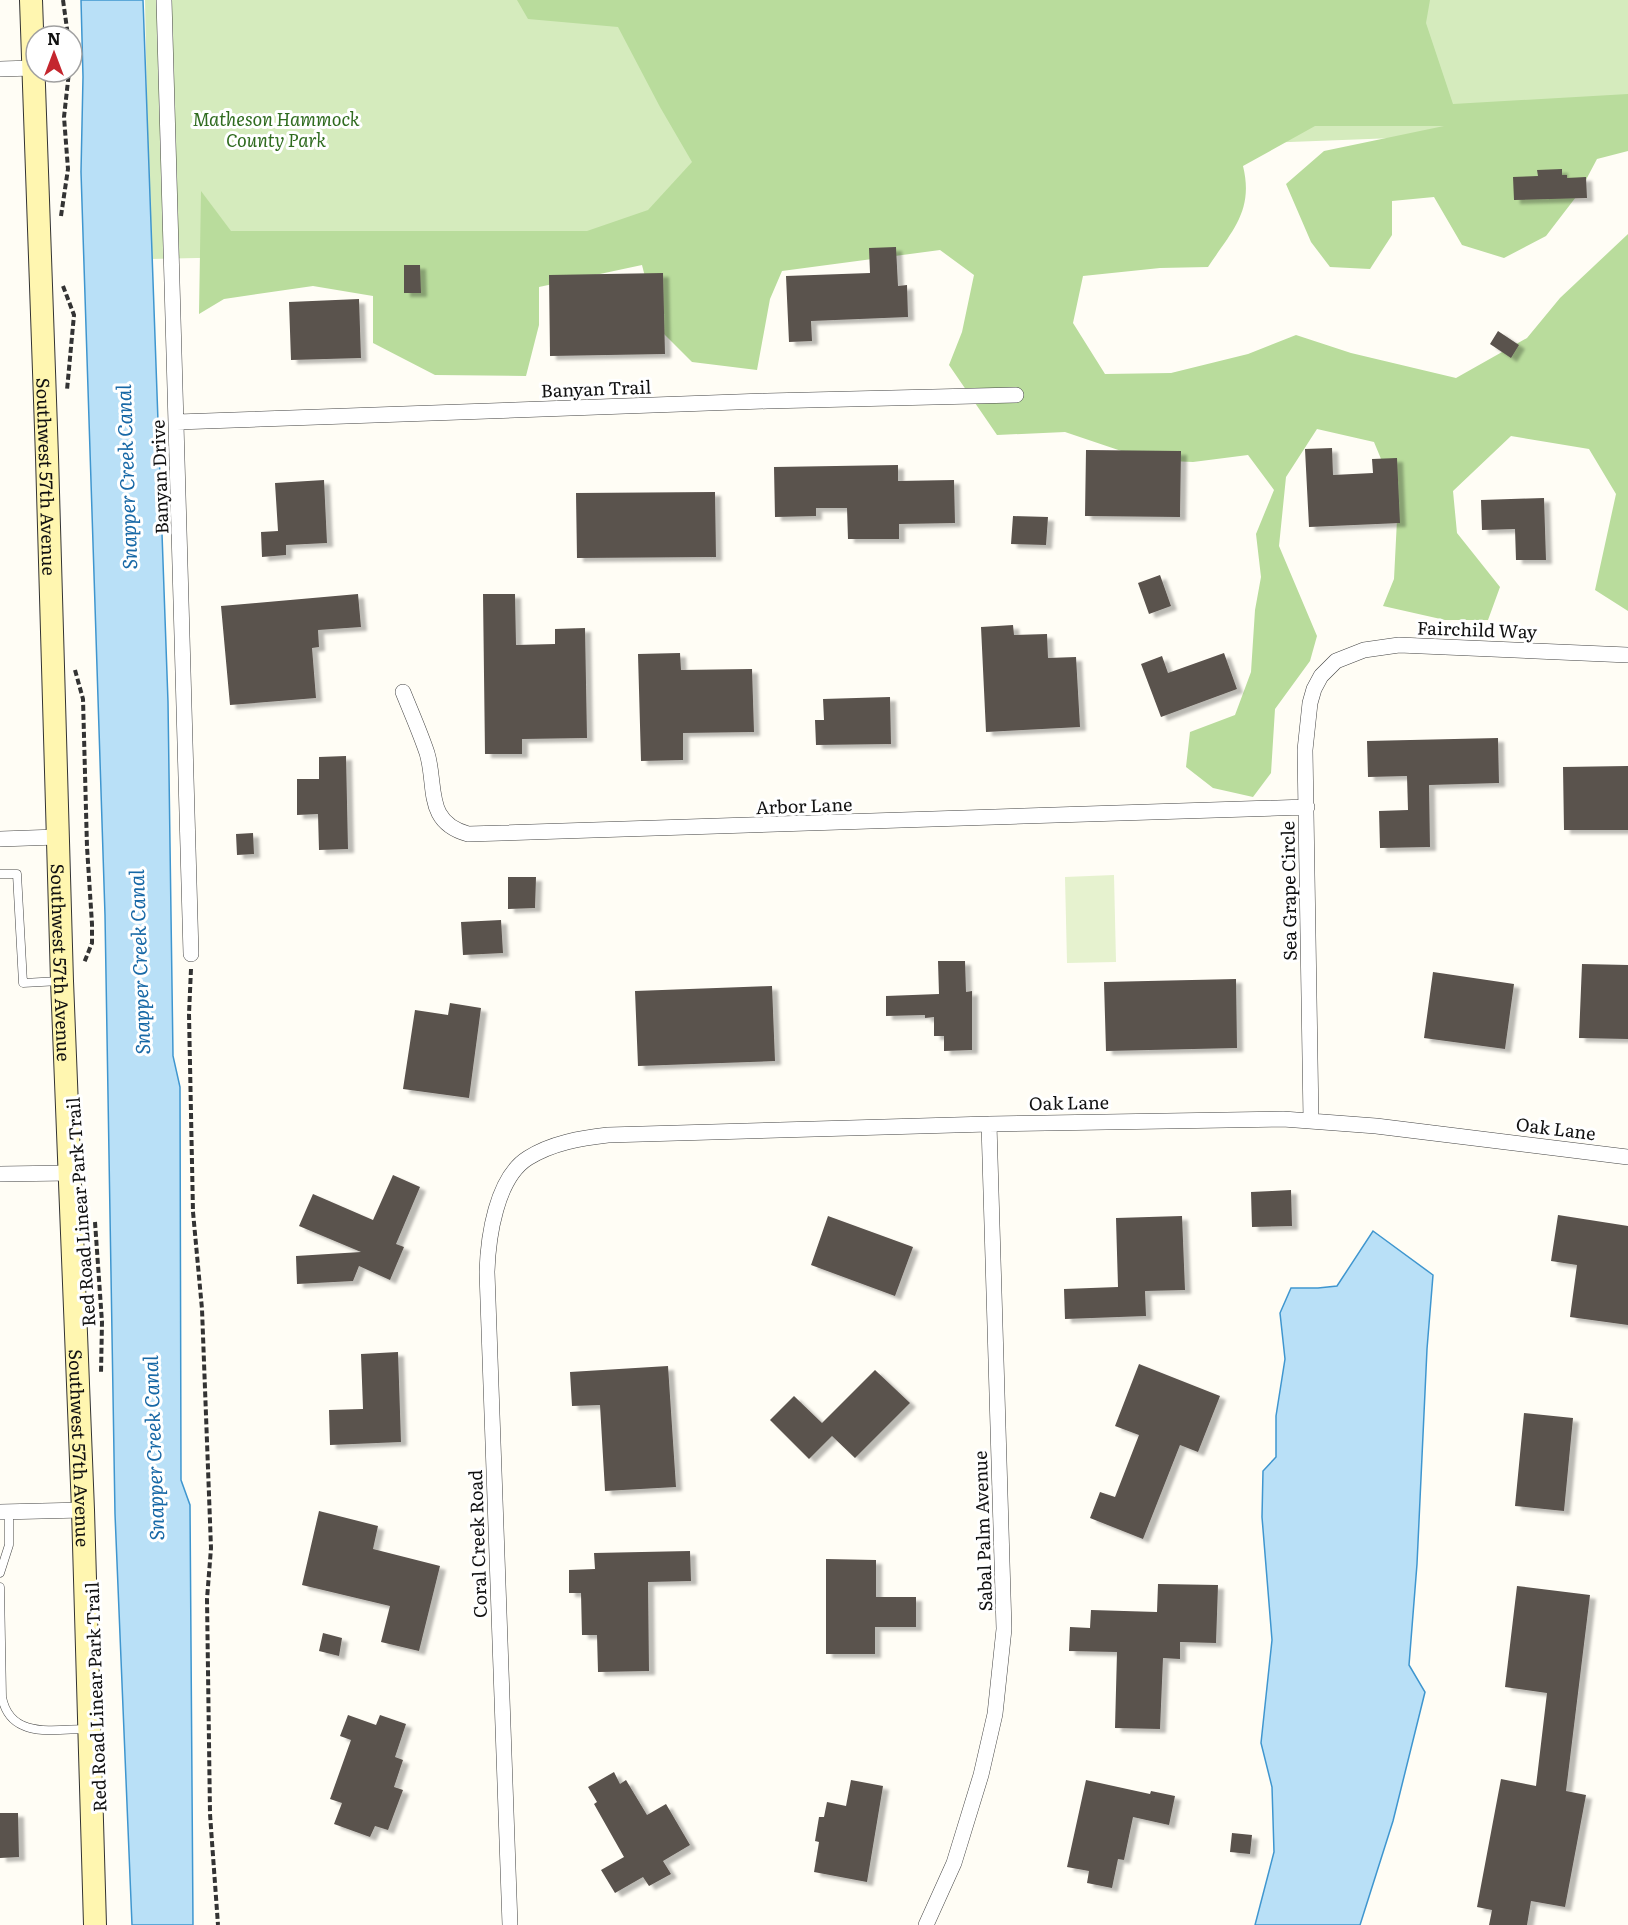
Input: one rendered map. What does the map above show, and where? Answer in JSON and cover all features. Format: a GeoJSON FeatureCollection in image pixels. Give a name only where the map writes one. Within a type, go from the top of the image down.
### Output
{"type":"FeatureCollection","features":[{"type":"Feature","properties":{"kind":"main road","name":"Southwest 57th Avenue"},"geometry":{"type":"LineString","coordinates":[[31,0],[32,24]]}},
{"type":"Feature","properties":{"kind":"main road","name":"Southwest 57th Avenue"},"geometry":{"type":"LineString","coordinates":[[34,84],[48,457],[57,837],[83,1510],[95,1925]]}},
{"type":"Feature","properties":{"kind":"street","name":"Banyan Drive"},"geometry":{"type":"LineString","coordinates":[[164,0],[192,954]]}},
{"type":"Feature","properties":{"kind":"street"},"geometry":{"type":"LineString","coordinates":[[0,69],[24,68]]}},
{"type":"Feature","properties":{"kind":"street","name":"Banyan Trail"},"geometry":{"type":"LineString","coordinates":[[177,422],[767,401],[1017,395]]}},
{"type":"Feature","properties":{"kind":"street","name":"Fairchild Way"},"geometry":{"type":"LineString","coordinates":[[1328,667],[1348,655],[1388,645],[1628,655]]}},
{"type":"Feature","properties":{"kind":"street","name":"Sea Grape Circle"},"geometry":{"type":"LineString","coordinates":[[1311,1119],[1305,750],[1308,717],[1314,689],[1328,667]]}},
{"type":"Feature","properties":{"kind":"street","name":"Arbor Lane"},"geometry":{"type":"LineString","coordinates":[[403,692],[427,753],[431,793],[438,811],[450,826],[468,834],[1307,807]]}},
{"type":"Feature","properties":{"kind":"street"},"geometry":{"type":"LineString","coordinates":[[0,839],[57,837]]}},
{"type":"Feature","properties":{"kind":"street","name":"Oak Lane"},"geometry":{"type":"LineString","coordinates":[[517,1168],[526,1158],[543,1150],[585,1138],[608,1135],[1251,1119],[1311,1119],[1628,1156]]}},
{"type":"Feature","properties":{"kind":"street","name":"Sabal Palm Avenue"},"geometry":{"type":"LineString","coordinates":[[926,1925],[954,1863],[981,1775],[995,1714],[1004,1629],[989,1124]]}},
{"type":"Feature","properties":{"kind":"street","name":"Coral Creek Road"},"geometry":{"type":"LineString","coordinates":[[510,1925],[487,1272],[489,1239],[496,1209],[502,1193],[517,1168]]}},
{"type":"Feature","properties":{"kind":"street"},"geometry":{"type":"LineString","coordinates":[[0,1174],[69,1173]]}},
{"type":"Feature","properties":{"kind":"street"},"geometry":{"type":"LineString","coordinates":[[4,1512],[83,1510]]}},
{"type":"Feature","properties":{"kind":"lane"},"geometry":{"type":"LineString","coordinates":[[0,874],[17,874],[23,983],[62,981]]}},
{"type":"Feature","properties":{"kind":"lane"},"geometry":{"type":"LineString","coordinates":[[0,1573],[4,1545],[4,1512]]}},
{"type":"Feature","properties":{"kind":"lane"},"geometry":{"type":"LineString","coordinates":[[0,1587],[4,1708],[14,1722],[29,1730],[89,1730]]}},
{"type":"Feature","properties":{"kind":"path"},"geometry":{"type":"LineString","coordinates":[[63,0],[66,24]]}},
{"type":"Feature","properties":{"kind":"path"},"geometry":{"type":"LineString","coordinates":[[61,223],[68,169],[64,117],[68,84]]}},
{"type":"Feature","properties":{"kind":"path"},"geometry":{"type":"LineString","coordinates":[[61,281],[74,315],[67,395]]}},
{"type":"Feature","properties":{"kind":"path"},"geometry":{"type":"LineString","coordinates":[[74,668],[83,699],[87,847],[92,924],[92,943],[82,967]]}},
{"type":"Feature","properties":{"kind":"path"},"geometry":{"type":"LineString","coordinates":[[192,954],[189,1014],[193,1212],[202,1309],[210,1548],[207,1599],[210,1814],[218,1925]]}},
{"type":"Feature","properties":{"kind":"path","name":"Red Road Linear Park Trail"},"geometry":{"type":"LineString","coordinates":[[95,1221],[102,1322],[100,1376]]}},
{"type":"Feature","properties":{"kind":"green space","name":"Matheson Hammock County Park"},"geometry":{"type":"Polygon","coordinates":[[[145,0],[1628,0],[1628,129],[1086,150],[921,242],[150,259],[145,0]]]}},
{"type":"Feature","properties":{"kind":"green space"},"geometry":{"type":"Polygon","coordinates":[[[517,0],[1430,0],[1426,23],[1453,104],[1628,94],[1628,151],[1597,159],[1579,193],[1546,236],[1504,258],[1462,245],[1434,197],[1392,201],[1392,235],[1370,269],[1330,267],[1311,242],[1286,184],[1324,151],[1444,126],[1315,126],[1243,166],[1246,196],[1239,220],[1208,267],[1160,268],[1083,276],[1073,323],[1105,374],[1171,373],[1248,354],[1296,335],[1351,353],[1456,378],[1527,338],[1560,298],[1628,234],[1628,611],[1595,590],[1616,494],[1589,449],[1511,436],[1453,491],[1457,533],[1500,587],[1488,620],[1445,620],[1383,606],[1394,579],[1398,500],[1374,442],[1317,429],[1286,477],[1279,546],[1317,636],[1310,661],[1275,709],[1271,773],[1253,797],[1213,788],[1186,767],[1190,732],[1235,715],[1251,672],[1255,610],[1261,577],[1256,534],[1274,490],[1248,455],[1193,462],[1148,460],[1065,432],[997,435],[949,365],[962,332],[974,275],[940,250],[782,271],[770,299],[757,370],[692,362],[658,328],[642,265],[539,287],[539,325],[526,376],[435,375],[373,343],[373,296],[313,286],[224,299],[199,314],[201,191],[231,231],[587,231],[648,210],[692,162],[618,27],[528,19],[517,0]]]}},
{"type":"Feature","properties":{"kind":"green space"},"geometry":{"type":"Polygon","coordinates":[[[1114,875],[1116,962],[1067,963],[1065,877],[1114,875]]]}},
{"type":"Feature","properties":{"kind":"water","name":"Snapper Creek Canal"},"geometry":{"type":"Polygon","coordinates":[[[81,0],[143,0],[168,702],[173,1056],[180,1087],[181,1480],[190,1505],[193,1925],[132,1925],[115,1514],[105,915],[81,172],[84,84],[84,24],[82,24],[81,0]]]}},
{"type":"Feature","properties":{"kind":"water"},"geometry":{"type":"Polygon","coordinates":[[[1373,1231],[1433,1275],[1409,1665],[1425,1692],[1393,1821],[1360,1925],[1255,1925],[1274,1852],[1272,1787],[1261,1743],[1272,1640],[1262,1517],[1263,1471],[1276,1457],[1276,1416],[1285,1359],[1280,1313],[1291,1288],[1337,1286],[1373,1231]]]}},
{"type":"Feature","properties":{"kind":"building"},"geometry":{"type":"Polygon","coordinates":[[[1562,169],[1562,175],[1567,175],[1567,178],[1586,177],[1587,198],[1514,200],[1513,177],[1538,176],[1537,170],[1562,169]]]}},
{"type":"Feature","properties":{"kind":"building"},"geometry":{"type":"Polygon","coordinates":[[[896,247],[898,286],[907,285],[908,317],[811,321],[812,341],[789,342],[786,276],[870,273],[869,248],[896,247]]]}},
{"type":"Feature","properties":{"kind":"building"},"geometry":{"type":"Polygon","coordinates":[[[404,265],[420,265],[421,293],[404,293],[404,265]]]}},
{"type":"Feature","properties":{"kind":"building"},"geometry":{"type":"Polygon","coordinates":[[[663,273],[665,354],[550,356],[549,275],[663,273]]]}},
{"type":"Feature","properties":{"kind":"building"},"geometry":{"type":"Polygon","coordinates":[[[359,299],[361,358],[291,360],[289,302],[359,299]]]}},
{"type":"Feature","properties":{"kind":"building"},"geometry":{"type":"Polygon","coordinates":[[[1498,331],[1519,345],[1511,358],[1490,344],[1498,331]]]}},
{"type":"Feature","properties":{"kind":"building"},"geometry":{"type":"Polygon","coordinates":[[[1332,448],[1333,475],[1373,473],[1372,459],[1397,458],[1400,523],[1309,527],[1305,449],[1332,448]]]}},
{"type":"Feature","properties":{"kind":"building"},"geometry":{"type":"Polygon","coordinates":[[[1086,450],[1181,451],[1180,517],[1085,516],[1086,450]]]}},
{"type":"Feature","properties":{"kind":"building"},"geometry":{"type":"Polygon","coordinates":[[[898,465],[898,481],[954,480],[955,523],[899,524],[899,539],[848,539],[847,508],[816,508],[816,516],[775,517],[774,467],[898,465]]]}},
{"type":"Feature","properties":{"kind":"building"},"geometry":{"type":"Polygon","coordinates":[[[324,480],[327,543],[286,545],[286,555],[262,557],[261,532],[278,531],[275,483],[324,480]]]}},
{"type":"Feature","properties":{"kind":"building"},"geometry":{"type":"Polygon","coordinates":[[[715,492],[716,557],[577,558],[576,493],[715,492]]]}},
{"type":"Feature","properties":{"kind":"building"},"geometry":{"type":"Polygon","coordinates":[[[1544,498],[1546,560],[1516,560],[1515,529],[1482,530],[1481,500],[1544,498]]]}},
{"type":"Feature","properties":{"kind":"building"},"geometry":{"type":"Polygon","coordinates":[[[1013,516],[1048,517],[1046,545],[1011,544],[1013,516]]]}},
{"type":"Feature","properties":{"kind":"building"},"geometry":{"type":"Polygon","coordinates":[[[1160,575],[1171,606],[1149,614],[1138,583],[1160,575]]]}},
{"type":"Feature","properties":{"kind":"building"},"geometry":{"type":"Polygon","coordinates":[[[358,594],[361,627],[318,630],[319,647],[312,648],[316,698],[230,705],[221,606],[358,594]]]}},
{"type":"Feature","properties":{"kind":"building"},"geometry":{"type":"Polygon","coordinates":[[[483,594],[515,594],[516,645],[555,644],[555,629],[585,628],[587,738],[522,739],[522,754],[485,754],[483,594]]]}},
{"type":"Feature","properties":{"kind":"building"},"geometry":{"type":"Polygon","coordinates":[[[1013,625],[1014,635],[1047,634],[1048,658],[1076,657],[1080,727],[986,732],[981,627],[1013,625]]]}},
{"type":"Feature","properties":{"kind":"building"},"geometry":{"type":"Polygon","coordinates":[[[680,653],[681,670],[752,669],[754,732],[683,733],[683,760],[641,761],[638,654],[680,653]]]}},
{"type":"Feature","properties":{"kind":"building"},"geometry":{"type":"Polygon","coordinates":[[[1224,653],[1237,689],[1161,717],[1141,664],[1162,656],[1168,673],[1224,653]]]}},
{"type":"Feature","properties":{"kind":"building"},"geometry":{"type":"Polygon","coordinates":[[[890,697],[891,744],[816,745],[815,720],[824,720],[823,699],[890,697]]]}},
{"type":"Feature","properties":{"kind":"building"},"geometry":{"type":"Polygon","coordinates":[[[1498,738],[1499,783],[1429,785],[1430,847],[1380,848],[1379,811],[1408,810],[1407,776],[1368,777],[1367,741],[1498,738]]]}},
{"type":"Feature","properties":{"kind":"building"},"geometry":{"type":"Polygon","coordinates":[[[346,756],[348,849],[319,850],[318,814],[297,815],[297,779],[319,779],[319,757],[346,756]]]}},
{"type":"Feature","properties":{"kind":"building"},"geometry":{"type":"Polygon","coordinates":[[[1628,766],[1628,830],[1564,830],[1563,767],[1628,766]]]}},
{"type":"Feature","properties":{"kind":"building"},"geometry":{"type":"Polygon","coordinates":[[[253,833],[254,854],[237,855],[236,834],[253,833]]]}},
{"type":"Feature","properties":{"kind":"building"},"geometry":{"type":"Polygon","coordinates":[[[508,877],[536,877],[535,908],[508,909],[508,877]]]}},
{"type":"Feature","properties":{"kind":"building"},"geometry":{"type":"Polygon","coordinates":[[[501,920],[503,953],[463,955],[461,922],[501,920]]]}},
{"type":"Feature","properties":{"kind":"building"},"geometry":{"type":"Polygon","coordinates":[[[938,961],[965,961],[966,992],[972,991],[972,1050],[944,1051],[944,1036],[934,1036],[934,1017],[925,1018],[925,1015],[886,1016],[886,996],[939,994],[938,961]]]}},
{"type":"Feature","properties":{"kind":"building"},"geometry":{"type":"Polygon","coordinates":[[[1582,964],[1628,965],[1628,1039],[1579,1038],[1582,964]]]}},
{"type":"Feature","properties":{"kind":"building"},"geometry":{"type":"Polygon","coordinates":[[[1433,972],[1514,984],[1505,1049],[1424,1038],[1433,972]]]}},
{"type":"Feature","properties":{"kind":"building"},"geometry":{"type":"Polygon","coordinates":[[[1236,979],[1237,1048],[1106,1051],[1104,982],[1236,979]]]}},
{"type":"Feature","properties":{"kind":"building"},"geometry":{"type":"Polygon","coordinates":[[[772,986],[775,1061],[638,1066],[635,991],[772,986]]]}},
{"type":"Feature","properties":{"kind":"building"},"geometry":{"type":"Polygon","coordinates":[[[450,1003],[481,1008],[469,1098],[403,1089],[415,1010],[448,1015],[450,1003]]]}},
{"type":"Feature","properties":{"kind":"building"},"geometry":{"type":"Polygon","coordinates":[[[393,1175],[420,1187],[396,1244],[404,1247],[390,1280],[359,1266],[353,1281],[297,1284],[296,1256],[361,1252],[299,1226],[313,1194],[373,1220],[393,1175]]]}},
{"type":"Feature","properties":{"kind":"building"},"geometry":{"type":"Polygon","coordinates":[[[1291,1190],[1292,1226],[1252,1227],[1251,1192],[1291,1190]]]}},
{"type":"Feature","properties":{"kind":"building"},"geometry":{"type":"Polygon","coordinates":[[[1558,1215],[1628,1226],[1628,1325],[1570,1317],[1577,1265],[1551,1261],[1558,1215]]]}},
{"type":"Feature","properties":{"kind":"building"},"geometry":{"type":"Polygon","coordinates":[[[828,1216],[913,1247],[895,1296],[811,1265],[828,1216]]]}},
{"type":"Feature","properties":{"kind":"building"},"geometry":{"type":"Polygon","coordinates":[[[1182,1216],[1185,1290],[1145,1291],[1146,1316],[1065,1319],[1064,1289],[1118,1287],[1116,1218],[1182,1216]]]}},
{"type":"Feature","properties":{"kind":"building"},"geometry":{"type":"Polygon","coordinates":[[[398,1352],[401,1442],[330,1445],[329,1410],[363,1409],[361,1354],[398,1352]]]}},
{"type":"Feature","properties":{"kind":"building"},"geometry":{"type":"Polygon","coordinates":[[[1139,1364],[1220,1396],[1198,1452],[1180,1445],[1143,1539],[1090,1518],[1100,1492],[1115,1497],[1139,1435],[1115,1426],[1139,1364]]]}},
{"type":"Feature","properties":{"kind":"building"},"geometry":{"type":"Polygon","coordinates":[[[668,1366],[676,1487],[605,1491],[600,1405],[572,1406],[570,1372],[668,1366]]]}},
{"type":"Feature","properties":{"kind":"building"},"geometry":{"type":"Polygon","coordinates":[[[875,1370],[910,1403],[855,1458],[832,1436],[809,1459],[770,1420],[794,1396],[822,1423],[875,1370]]]}},
{"type":"Feature","properties":{"kind":"building"},"geometry":{"type":"Polygon","coordinates":[[[1524,1413],[1573,1418],[1564,1511],[1515,1506],[1524,1413]]]}},
{"type":"Feature","properties":{"kind":"building"},"geometry":{"type":"Polygon","coordinates":[[[319,1511],[378,1526],[373,1549],[440,1566],[419,1651],[381,1642],[390,1606],[302,1585],[319,1511]]]}},
{"type":"Feature","properties":{"kind":"building"},"geometry":{"type":"Polygon","coordinates":[[[690,1551],[691,1581],[648,1582],[649,1671],[598,1672],[597,1635],[582,1635],[581,1593],[569,1593],[569,1570],[595,1569],[594,1553],[690,1551]]]}},
{"type":"Feature","properties":{"kind":"building"},"geometry":{"type":"Polygon","coordinates":[[[826,1559],[876,1560],[876,1597],[916,1597],[916,1627],[875,1627],[875,1654],[826,1654],[826,1559]]]}},
{"type":"Feature","properties":{"kind":"building"},"geometry":{"type":"Polygon","coordinates":[[[1158,1584],[1218,1585],[1216,1643],[1180,1642],[1180,1659],[1163,1658],[1160,1729],[1115,1728],[1117,1652],[1069,1651],[1070,1627],[1090,1628],[1091,1610],[1157,1612],[1158,1584]]]}},
{"type":"Feature","properties":{"kind":"building"},"geometry":{"type":"Polygon","coordinates":[[[1517,1586],[1590,1595],[1566,1791],[1586,1795],[1565,1907],[1531,1901],[1527,1925],[1489,1925],[1492,1910],[1477,1907],[1501,1779],[1536,1786],[1547,1693],[1505,1687],[1517,1586]]]}},
{"type":"Feature","properties":{"kind":"building"},"geometry":{"type":"Polygon","coordinates":[[[323,1633],[342,1638],[339,1656],[319,1651],[323,1633]]]}},
{"type":"Feature","properties":{"kind":"building"},"geometry":{"type":"Polygon","coordinates":[[[348,1715],[376,1725],[380,1715],[406,1724],[395,1757],[403,1760],[394,1787],[403,1790],[388,1830],[375,1826],[370,1837],[334,1824],[342,1803],[330,1799],[351,1740],[340,1736],[348,1715]]]}},
{"type":"Feature","properties":{"kind":"building"},"geometry":{"type":"Polygon","coordinates":[[[614,1772],[620,1784],[626,1780],[647,1815],[666,1804],[690,1845],[663,1861],[671,1874],[649,1886],[643,1877],[615,1893],[601,1870],[624,1857],[594,1804],[597,1802],[588,1787],[614,1772]]]}},
{"type":"Feature","properties":{"kind":"building"},"geometry":{"type":"Polygon","coordinates":[[[851,1780],[883,1786],[867,1882],[814,1872],[819,1842],[815,1841],[819,1817],[824,1817],[827,1802],[846,1806],[851,1780]]]}},
{"type":"Feature","properties":{"kind":"building"},"geometry":{"type":"Polygon","coordinates":[[[1086,1780],[1150,1794],[1151,1791],[1175,1796],[1169,1825],[1133,1817],[1124,1860],[1118,1859],[1112,1888],[1087,1883],[1089,1871],[1067,1867],[1086,1780]]]}},
{"type":"Feature","properties":{"kind":"building"},"geometry":{"type":"Polygon","coordinates":[[[0,1813],[18,1813],[19,1857],[0,1858],[0,1813]]]}},
{"type":"Feature","properties":{"kind":"building"},"geometry":{"type":"Polygon","coordinates":[[[1232,1833],[1252,1835],[1250,1854],[1230,1852],[1232,1833]]]}}]}
